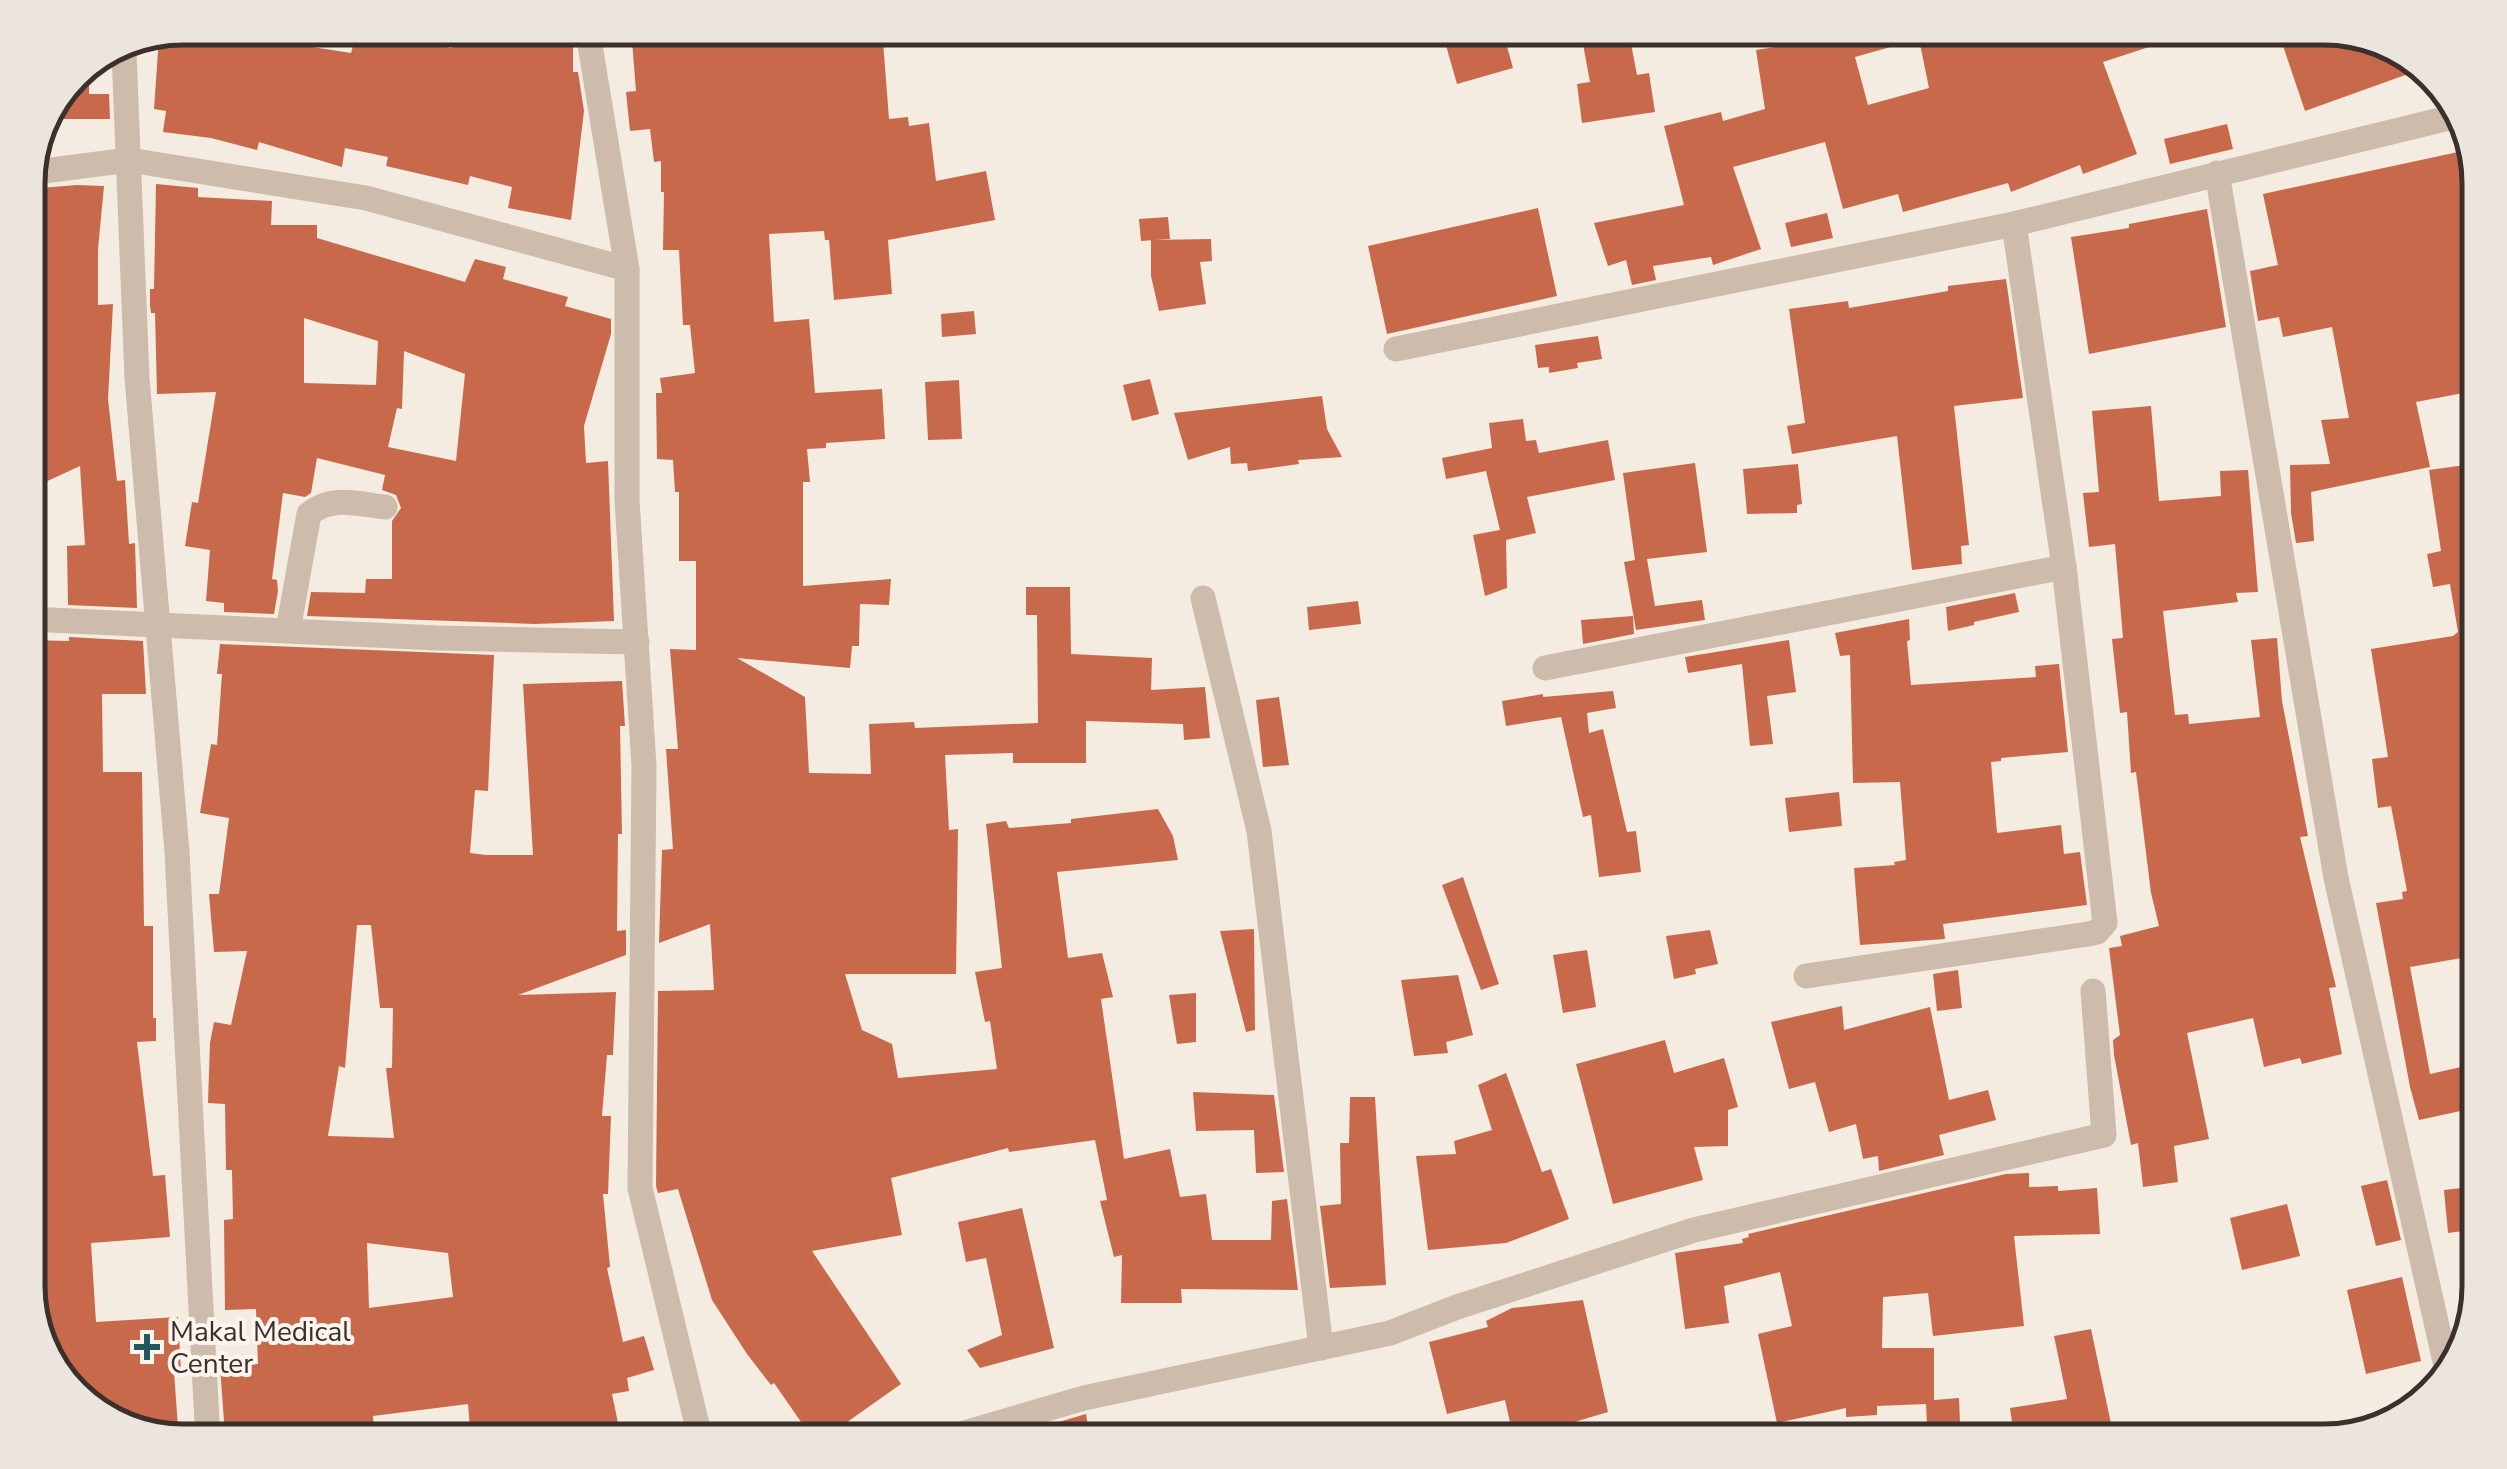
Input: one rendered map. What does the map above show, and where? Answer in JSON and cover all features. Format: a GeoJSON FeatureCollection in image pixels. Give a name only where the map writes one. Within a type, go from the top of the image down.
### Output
{"type":"FeatureCollection","features":[{"type":"Feature","properties":{"kind":"street"},"geometry":{"type":"LineString","coordinates":[[590,45],[627,269],[627,500],[644,766],[640,1188],[697,1424]]}},
{"type":"Feature","properties":{"kind":"street"},"geometry":{"type":"LineString","coordinates":[[124,58],[137,378],[177,852],[207,1424]]}},
{"type":"Feature","properties":{"kind":"street"},"geometry":{"type":"LineString","coordinates":[[1396,349],[2014,224],[2446,119]]}},
{"type":"Feature","properties":{"kind":"street"},"geometry":{"type":"LineString","coordinates":[[46,171],[129,160],[366,198],[627,269]]}},
{"type":"Feature","properties":{"kind":"street"},"geometry":{"type":"LineString","coordinates":[[2217,172],[2336,878],[2444,1356]]}},
{"type":"Feature","properties":{"kind":"street"},"geometry":{"type":"LineString","coordinates":[[1806,976],[2088,934],[2097,932],[2104,923],[2064,566],[2014,224]]}},
{"type":"Feature","properties":{"kind":"street"},"geometry":{"type":"LineString","coordinates":[[288,630],[308,514],[335,501],[385,507]]}},
{"type":"Feature","properties":{"kind":"street"},"geometry":{"type":"LineString","coordinates":[[1545,668],[2064,566]]}},
{"type":"Feature","properties":{"kind":"street"},"geometry":{"type":"LineString","coordinates":[[1203,598],[1259,831],[1322,1348]]}},
{"type":"Feature","properties":{"kind":"street"},"geometry":{"type":"LineString","coordinates":[[45,621],[637,642]]}},
{"type":"Feature","properties":{"kind":"street"},"geometry":{"type":"LineString","coordinates":[[997,1424],[1084,1398],[1390,1333],[1694,1230],[2104,1135],[2093,992]]}},
{"type":"Feature","properties":{"kind":"building"},"geometry":{"type":"Polygon","coordinates":[[[299,45],[351,53],[353,45],[573,45],[573,72],[578,72],[584,111],[571,220],[508,208],[512,187],[470,176],[468,185],[386,166],[388,157],[345,148],[342,167],[259,142],[257,150],[211,138],[163,132],[166,111],[154,109],[158,48],[165,46],[299,45]]]}},
{"type":"Feature","properties":{"kind":"building"},"geometry":{"type":"Polygon","coordinates":[[[632,45],[883,45],[889,119],[908,117],[909,126],[929,123],[936,181],[986,171],[995,220],[888,240],[892,294],[834,300],[829,240],[825,240],[824,231],[769,234],[774,322],[809,319],[815,393],[882,389],[885,439],[826,443],[826,448],[807,449],[810,482],[803,482],[803,586],[891,579],[889,605],[860,604],[859,646],[852,646],[850,668],[737,658],[805,697],[809,773],[871,774],[869,724],[914,722],[915,728],[1038,723],[1037,615],[1026,615],[1026,587],[1070,587],[1071,654],[1152,658],[1151,690],[1205,687],[1210,738],[1184,740],[1183,724],[1086,721],[1086,763],[1013,763],[1013,753],[945,755],[949,830],[958,829],[956,974],[845,974],[862,1030],[892,1044],[898,1078],[997,1069],[990,1021],[985,1022],[975,972],[1002,968],[986,824],[1006,821],[1009,828],[1071,823],[1071,819],[1158,809],[1173,836],[1178,860],[1057,872],[1068,958],[1102,953],[1113,997],[1101,999],[1124,1159],[1170,1149],[1180,1197],[1206,1194],[1212,1240],[1271,1240],[1272,1201],[1287,1199],[1298,1290],[1181,1289],[1182,1303],[1121,1303],[1122,1255],[1114,1257],[1100,1201],[1107,1200],[1095,1140],[1009,1152],[1008,1148],[891,1178],[902,1235],[812,1251],[901,1384],[844,1424],[802,1424],[774,1383],[771,1385],[747,1354],[712,1300],[678,1189],[658,1193],[656,1186],[658,991],[714,990],[710,924],[659,943],[662,850],[673,849],[666,749],[678,749],[670,649],[696,650],[696,561],[679,561],[679,492],[675,492],[673,460],[657,459],[656,393],[662,393],[660,378],[695,373],[690,325],[683,325],[679,250],[663,250],[661,161],[654,162],[650,129],[630,131],[626,92],[636,91],[632,45]]]}},
{"type":"Feature","properties":{"kind":"building"},"geometry":{"type":"Polygon","coordinates":[[[1446,45],[1507,45],[1513,68],[1457,84],[1446,45]]]}},
{"type":"Feature","properties":{"kind":"building"},"geometry":{"type":"Polygon","coordinates":[[[1583,45],[1631,45],[1637,75],[1649,73],[1655,112],[1582,123],[1577,84],[1590,82],[1583,45]]]}},
{"type":"Feature","properties":{"kind":"building"},"geometry":{"type":"Polygon","coordinates":[[[1788,45],[1898,45],[1855,57],[1868,105],[1929,88],[1920,45],[2155,45],[2103,62],[2137,154],[2083,174],[2080,165],[2011,192],[2008,183],[1903,212],[1898,194],[1843,209],[1825,142],[1733,167],[1761,249],[1713,265],[1711,257],[1653,266],[1656,280],[1632,285],[1626,260],[1608,266],[1594,223],[1684,205],[1664,126],[1721,112],[1723,121],[1765,109],[1756,50],[1788,45]]]}},
{"type":"Feature","properties":{"kind":"building"},"geometry":{"type":"Polygon","coordinates":[[[2283,45],[2360,50],[2377,55],[2408,74],[2305,111],[2283,45]]]}},
{"type":"Feature","properties":{"kind":"building"},"geometry":{"type":"Polygon","coordinates":[[[89,86],[89,94],[109,94],[110,119],[61,119],[73,99],[89,86]]]}},
{"type":"Feature","properties":{"kind":"building"},"geometry":{"type":"Polygon","coordinates":[[[2227,124],[2233,149],[2170,164],[2164,139],[2227,124]]]}},
{"type":"Feature","properties":{"kind":"building"},"geometry":{"type":"Polygon","coordinates":[[[2458,152],[2462,174],[2462,393],[2416,402],[2430,467],[2311,492],[2314,541],[2296,543],[2290,465],[2330,464],[2321,420],[2349,418],[2332,327],[2283,337],[2279,317],[2258,321],[2250,271],[2278,265],[2263,194],[2458,152]]]}},
{"type":"Feature","properties":{"kind":"building"},"geometry":{"type":"Polygon","coordinates":[[[156,184],[198,188],[198,197],[272,201],[271,225],[317,225],[317,238],[465,282],[475,259],[506,267],[503,279],[568,297],[565,306],[611,319],[611,334],[584,426],[586,463],[608,461],[614,621],[535,624],[307,616],[311,592],[365,593],[366,579],[392,579],[392,521],[401,508],[396,495],[382,490],[385,475],[317,458],[311,493],[305,497],[283,493],[272,579],[277,580],[278,591],[274,614],[224,612],[224,603],[206,601],[210,550],[185,546],[192,502],[198,503],[216,392],[157,394],[155,313],[151,313],[150,306],[150,289],[154,289],[156,184]],[[304,318],[304,383],[376,385],[378,341],[304,318]],[[404,351],[402,409],[397,408],[388,447],[456,461],[465,374],[404,351]]]}},
{"type":"Feature","properties":{"kind":"building"},"geometry":{"type":"Polygon","coordinates":[[[104,186],[98,305],[113,304],[108,399],[117,481],[125,480],[129,544],[135,543],[137,608],[68,605],[67,546],[85,545],[80,466],[45,482],[45,188],[104,186]]]}},
{"type":"Feature","properties":{"kind":"building"},"geometry":{"type":"Polygon","coordinates":[[[1538,208],[1557,296],[1387,334],[1368,246],[1538,208]]]}},
{"type":"Feature","properties":{"kind":"building"},"geometry":{"type":"Polygon","coordinates":[[[2207,209],[2226,327],[2089,354],[2071,237],[2207,209]]]}},
{"type":"Feature","properties":{"kind":"building"},"geometry":{"type":"Polygon","coordinates":[[[1827,213],[1833,238],[1791,247],[1785,223],[1827,213]]]}},
{"type":"Feature","properties":{"kind":"building"},"geometry":{"type":"Polygon","coordinates":[[[1168,217],[1170,239],[1141,241],[1139,219],[1168,217]]]}},
{"type":"Feature","properties":{"kind":"building"},"geometry":{"type":"Polygon","coordinates":[[[1211,239],[1212,261],[1200,262],[1206,304],[1159,311],[1151,276],[1151,240],[1211,239]]]}},
{"type":"Feature","properties":{"kind":"building"},"geometry":{"type":"Polygon","coordinates":[[[2006,279],[2023,398],[1954,406],[1969,545],[1961,546],[1962,564],[1912,570],[1897,436],[1792,454],[1787,426],[1805,423],[1789,309],[1848,301],[1849,308],[1948,291],[1948,286],[2006,279]]]}},
{"type":"Feature","properties":{"kind":"building"},"geometry":{"type":"Polygon","coordinates":[[[974,311],[976,334],[942,337],[941,314],[974,311]]]}},
{"type":"Feature","properties":{"kind":"building"},"geometry":{"type":"Polygon","coordinates":[[[1598,336],[1602,359],[1549,373],[1549,367],[1538,368],[1535,345],[1598,336]]]}},
{"type":"Feature","properties":{"kind":"building"},"geometry":{"type":"Polygon","coordinates":[[[1150,379],[1159,414],[1132,421],[1123,385],[1150,379]]]}},
{"type":"Feature","properties":{"kind":"building"},"geometry":{"type":"Polygon","coordinates":[[[959,380],[962,439],[928,440],[925,382],[959,380]]]}},
{"type":"Feature","properties":{"kind":"building"},"geometry":{"type":"Polygon","coordinates":[[[1322,396],[1327,429],[1342,457],[1298,460],[1299,464],[1248,471],[1247,463],[1231,464],[1230,447],[1188,460],[1174,413],[1322,396]]]}},
{"type":"Feature","properties":{"kind":"building"},"geometry":{"type":"Polygon","coordinates":[[[2151,406],[2159,501],[2221,496],[2220,471],[2248,470],[2258,592],[2236,593],[2238,602],[2163,611],[2175,715],[2188,714],[2189,724],[2260,717],[2251,640],[2277,638],[2282,701],[2308,836],[2300,837],[2336,987],[2329,988],[2342,1054],[2302,1064],[2300,1058],[2264,1067],[2253,1018],[2187,1033],[2209,1139],[2174,1146],[2178,1182],[2143,1187],[2138,1143],[2131,1145],[2114,1055],[2113,1040],[2120,1035],[2109,948],[2122,946],[2120,936],[2159,926],[2151,893],[2136,772],[2131,773],[2127,712],[2120,713],[2112,639],[2123,638],[2115,544],[2089,547],[2083,493],[2099,492],[2092,411],[2151,406]]]}},
{"type":"Feature","properties":{"kind":"building"},"geometry":{"type":"Polygon","coordinates":[[[1523,419],[1526,441],[1536,440],[1539,453],[1608,440],[1615,480],[1527,497],[1536,533],[1506,540],[1507,588],[1485,596],[1473,535],[1500,530],[1486,471],[1446,479],[1442,458],[1492,448],[1489,423],[1523,419]]]}},
{"type":"Feature","properties":{"kind":"building"},"geometry":{"type":"Polygon","coordinates":[[[1695,463],[1707,552],[1647,559],[1655,606],[1702,600],[1705,620],[1636,630],[1624,562],[1635,560],[1623,473],[1695,463]]]}},
{"type":"Feature","properties":{"kind":"building"},"geometry":{"type":"Polygon","coordinates":[[[1798,464],[1802,504],[1797,505],[1797,513],[1747,514],[1743,469],[1798,464]]]}},
{"type":"Feature","properties":{"kind":"building"},"geometry":{"type":"Polygon","coordinates":[[[2462,465],[2462,958],[2410,967],[2430,1074],[2462,1067],[2462,1111],[2419,1120],[2376,903],[2403,899],[2402,892],[2407,891],[2391,806],[2378,808],[2372,759],[2388,757],[2371,649],[2458,632],[2450,584],[2433,587],[2427,554],[2441,551],[2429,470],[2462,465]]]}},
{"type":"Feature","properties":{"kind":"building"},"geometry":{"type":"Polygon","coordinates":[[[2015,593],[2019,612],[1948,631],[1946,607],[2015,593]]]}},
{"type":"Feature","properties":{"kind":"building"},"geometry":{"type":"Polygon","coordinates":[[[1358,601],[1361,624],[1309,630],[1307,607],[1358,601]]]}},
{"type":"Feature","properties":{"kind":"building"},"geometry":{"type":"Polygon","coordinates":[[[1633,616],[1634,634],[1583,644],[1581,620],[1633,616]]]}},
{"type":"Feature","properties":{"kind":"building"},"geometry":{"type":"Polygon","coordinates":[[[1909,619],[1911,685],[2036,677],[2035,666],[2059,664],[2068,752],[1991,762],[1997,833],[2061,825],[2064,854],[2080,852],[2087,905],[1943,924],[1945,939],[1860,945],[1854,868],[1895,865],[1894,862],[1906,860],[1900,782],[1853,783],[1850,655],[1840,656],[1835,633],[1909,619]]]}},
{"type":"Feature","properties":{"kind":"building"},"geometry":{"type":"Polygon","coordinates":[[[69,637],[143,641],[146,694],[102,694],[103,772],[142,772],[144,926],[153,926],[156,1041],[137,1042],[153,1176],[165,1175],[170,1237],[91,1243],[96,1322],[178,1317],[181,1372],[174,1372],[178,1424],[130,1414],[85,1384],[55,1339],[45,1295],[45,640],[69,641],[69,637]]]}},
{"type":"Feature","properties":{"kind":"building"},"geometry":{"type":"Polygon","coordinates":[[[1789,640],[1796,692],[1767,696],[1773,744],[1750,746],[1742,664],[1688,673],[1685,657],[1789,640]]]}},
{"type":"Feature","properties":{"kind":"building"},"geometry":{"type":"Polygon","coordinates":[[[220,644],[494,655],[488,791],[475,790],[470,853],[486,855],[533,855],[523,684],[622,681],[625,726],[620,726],[622,834],[618,834],[617,931],[626,930],[626,955],[518,995],[616,992],[613,1055],[607,1055],[602,1116],[611,1116],[608,1194],[603,1194],[610,1267],[607,1268],[623,1342],[644,1336],[654,1370],[627,1378],[629,1391],[612,1394],[618,1424],[470,1424],[468,1404],[373,1416],[374,1424],[224,1424],[220,1366],[258,1364],[256,1309],[225,1310],[224,1220],[233,1219],[232,1170],[226,1170],[225,1104],[208,1103],[214,1022],[231,1025],[247,951],[214,952],[209,894],[219,894],[229,818],[200,813],[211,744],[217,745],[222,674],[217,674],[220,644]],[[357,925],[345,1068],[339,1066],[328,1136],[394,1138],[386,1068],[392,1068],[393,1008],[380,1008],[371,925],[357,925]],[[367,1243],[369,1308],[453,1297],[448,1253],[367,1243]]]}},
{"type":"Feature","properties":{"kind":"building"},"geometry":{"type":"Polygon","coordinates":[[[1613,691],[1616,708],[1587,713],[1589,733],[1603,729],[1627,832],[1636,831],[1641,872],[1599,877],[1591,815],[1583,817],[1561,717],[1506,726],[1502,701],[1543,694],[1613,691]]]}},
{"type":"Feature","properties":{"kind":"building"},"geometry":{"type":"Polygon","coordinates":[[[1279,697],[1289,765],[1263,767],[1256,700],[1279,697]]]}},
{"type":"Feature","properties":{"kind":"building"},"geometry":{"type":"Polygon","coordinates":[[[1839,792],[1842,826],[1789,832],[1785,798],[1839,792]]]}},
{"type":"Feature","properties":{"kind":"building"},"geometry":{"type":"Polygon","coordinates":[[[1463,877],[1499,984],[1481,990],[1442,885],[1463,877]]]}},
{"type":"Feature","properties":{"kind":"building"},"geometry":{"type":"Polygon","coordinates":[[[1254,929],[1255,1030],[1246,1032],[1220,931],[1254,929]]]}},
{"type":"Feature","properties":{"kind":"building"},"geometry":{"type":"Polygon","coordinates":[[[1710,930],[1718,964],[1674,979],[1666,936],[1710,930]]]}},
{"type":"Feature","properties":{"kind":"building"},"geometry":{"type":"Polygon","coordinates":[[[1587,950],[1596,1007],[1563,1013],[1553,955],[1587,950]]]}},
{"type":"Feature","properties":{"kind":"building"},"geometry":{"type":"Polygon","coordinates":[[[1958,970],[1962,1008],[1937,1011],[1933,974],[1958,970]]]}},
{"type":"Feature","properties":{"kind":"building"},"geometry":{"type":"Polygon","coordinates":[[[1458,975],[1473,1035],[1446,1042],[1448,1053],[1414,1056],[1401,980],[1458,975]]]}},
{"type":"Feature","properties":{"kind":"building"},"geometry":{"type":"Polygon","coordinates":[[[1196,993],[1196,1042],[1177,1044],[1169,995],[1196,993]]]}},
{"type":"Feature","properties":{"kind":"building"},"geometry":{"type":"Polygon","coordinates":[[[1842,1006],[1844,1030],[1930,1007],[1949,1100],[1988,1090],[1996,1120],[1939,1135],[1944,1155],[1879,1171],[1878,1156],[1863,1159],[1856,1124],[1829,1132],[1815,1082],[1789,1089],[1771,1022],[1842,1006]]]}},
{"type":"Feature","properties":{"kind":"building"},"geometry":{"type":"Polygon","coordinates":[[[1665,1040],[1674,1073],[1724,1058],[1738,1107],[1728,1110],[1728,1146],[1694,1147],[1703,1180],[1613,1204],[1576,1064],[1665,1040]]]}},
{"type":"Feature","properties":{"kind":"building"},"geometry":{"type":"Polygon","coordinates":[[[1506,1073],[1542,1172],[1551,1169],[1569,1219],[1506,1243],[1428,1250],[1416,1156],[1456,1154],[1454,1141],[1492,1130],[1478,1085],[1506,1073]]]}},
{"type":"Feature","properties":{"kind":"building"},"geometry":{"type":"Polygon","coordinates":[[[1193,1092],[1274,1095],[1284,1172],[1256,1173],[1254,1130],[1196,1131],[1193,1092]]]}},
{"type":"Feature","properties":{"kind":"building"},"geometry":{"type":"Polygon","coordinates":[[[1350,1097],[1375,1097],[1386,1285],[1330,1288],[1320,1206],[1341,1204],[1340,1143],[1349,1143],[1350,1097]]]}},
{"type":"Feature","properties":{"kind":"building"},"geometry":{"type":"Polygon","coordinates":[[[2029,1173],[2029,1187],[2058,1186],[2058,1191],[2097,1188],[2100,1234],[2014,1236],[2024,1326],[1933,1336],[1928,1293],[1883,1297],[1882,1348],[1934,1348],[1934,1400],[1959,1398],[1960,1423],[1927,1424],[1926,1404],[1877,1406],[1877,1415],[1846,1417],[1846,1408],[1777,1423],[1758,1334],[1792,1326],[1780,1272],[1724,1286],[1729,1323],[1685,1329],[1675,1253],[1743,1243],[1748,1234],[2006,1174],[2029,1173]]]}},
{"type":"Feature","properties":{"kind":"building"},"geometry":{"type":"Polygon","coordinates":[[[2387,1180],[2401,1240],[2376,1246],[2361,1186],[2387,1180]]]}},
{"type":"Feature","properties":{"kind":"building"},"geometry":{"type":"Polygon","coordinates":[[[2462,1188],[2462,1231],[2448,1233],[2444,1190],[2462,1188]]]}},
{"type":"Feature","properties":{"kind":"building"},"geometry":{"type":"Polygon","coordinates":[[[2287,1204],[2300,1256],[2242,1270],[2230,1218],[2287,1204]]]}},
{"type":"Feature","properties":{"kind":"building"},"geometry":{"type":"Polygon","coordinates":[[[1022,1208],[1054,1348],[980,1368],[967,1350],[1002,1335],[986,1258],[966,1262],[958,1222],[1022,1208]]]}},
{"type":"Feature","properties":{"kind":"building"},"geometry":{"type":"Polygon","coordinates":[[[2402,1277],[2421,1361],[2366,1374],[2347,1290],[2402,1277]]]}},
{"type":"Feature","properties":{"kind":"building"},"geometry":{"type":"Polygon","coordinates":[[[1583,1300],[1608,1412],[1568,1424],[1510,1424],[1505,1400],[1447,1414],[1429,1342],[1488,1327],[1486,1321],[1512,1308],[1583,1300]]]}},
{"type":"Feature","properties":{"kind":"building"},"geometry":{"type":"Polygon","coordinates":[[[2091,1329],[2111,1424],[2012,1424],[2010,1408],[2067,1399],[2054,1336],[2091,1329]]]}},
{"type":"Feature","properties":{"kind":"building"},"geometry":{"type":"Polygon","coordinates":[[[1086,1414],[1088,1424],[1052,1424],[1086,1414]]]}},
{"type":"Feature","properties":{"kind":"place","name":"Makal Medical Center"},"geometry":{"type":"Point","coordinates":[147,1347]}}]}
